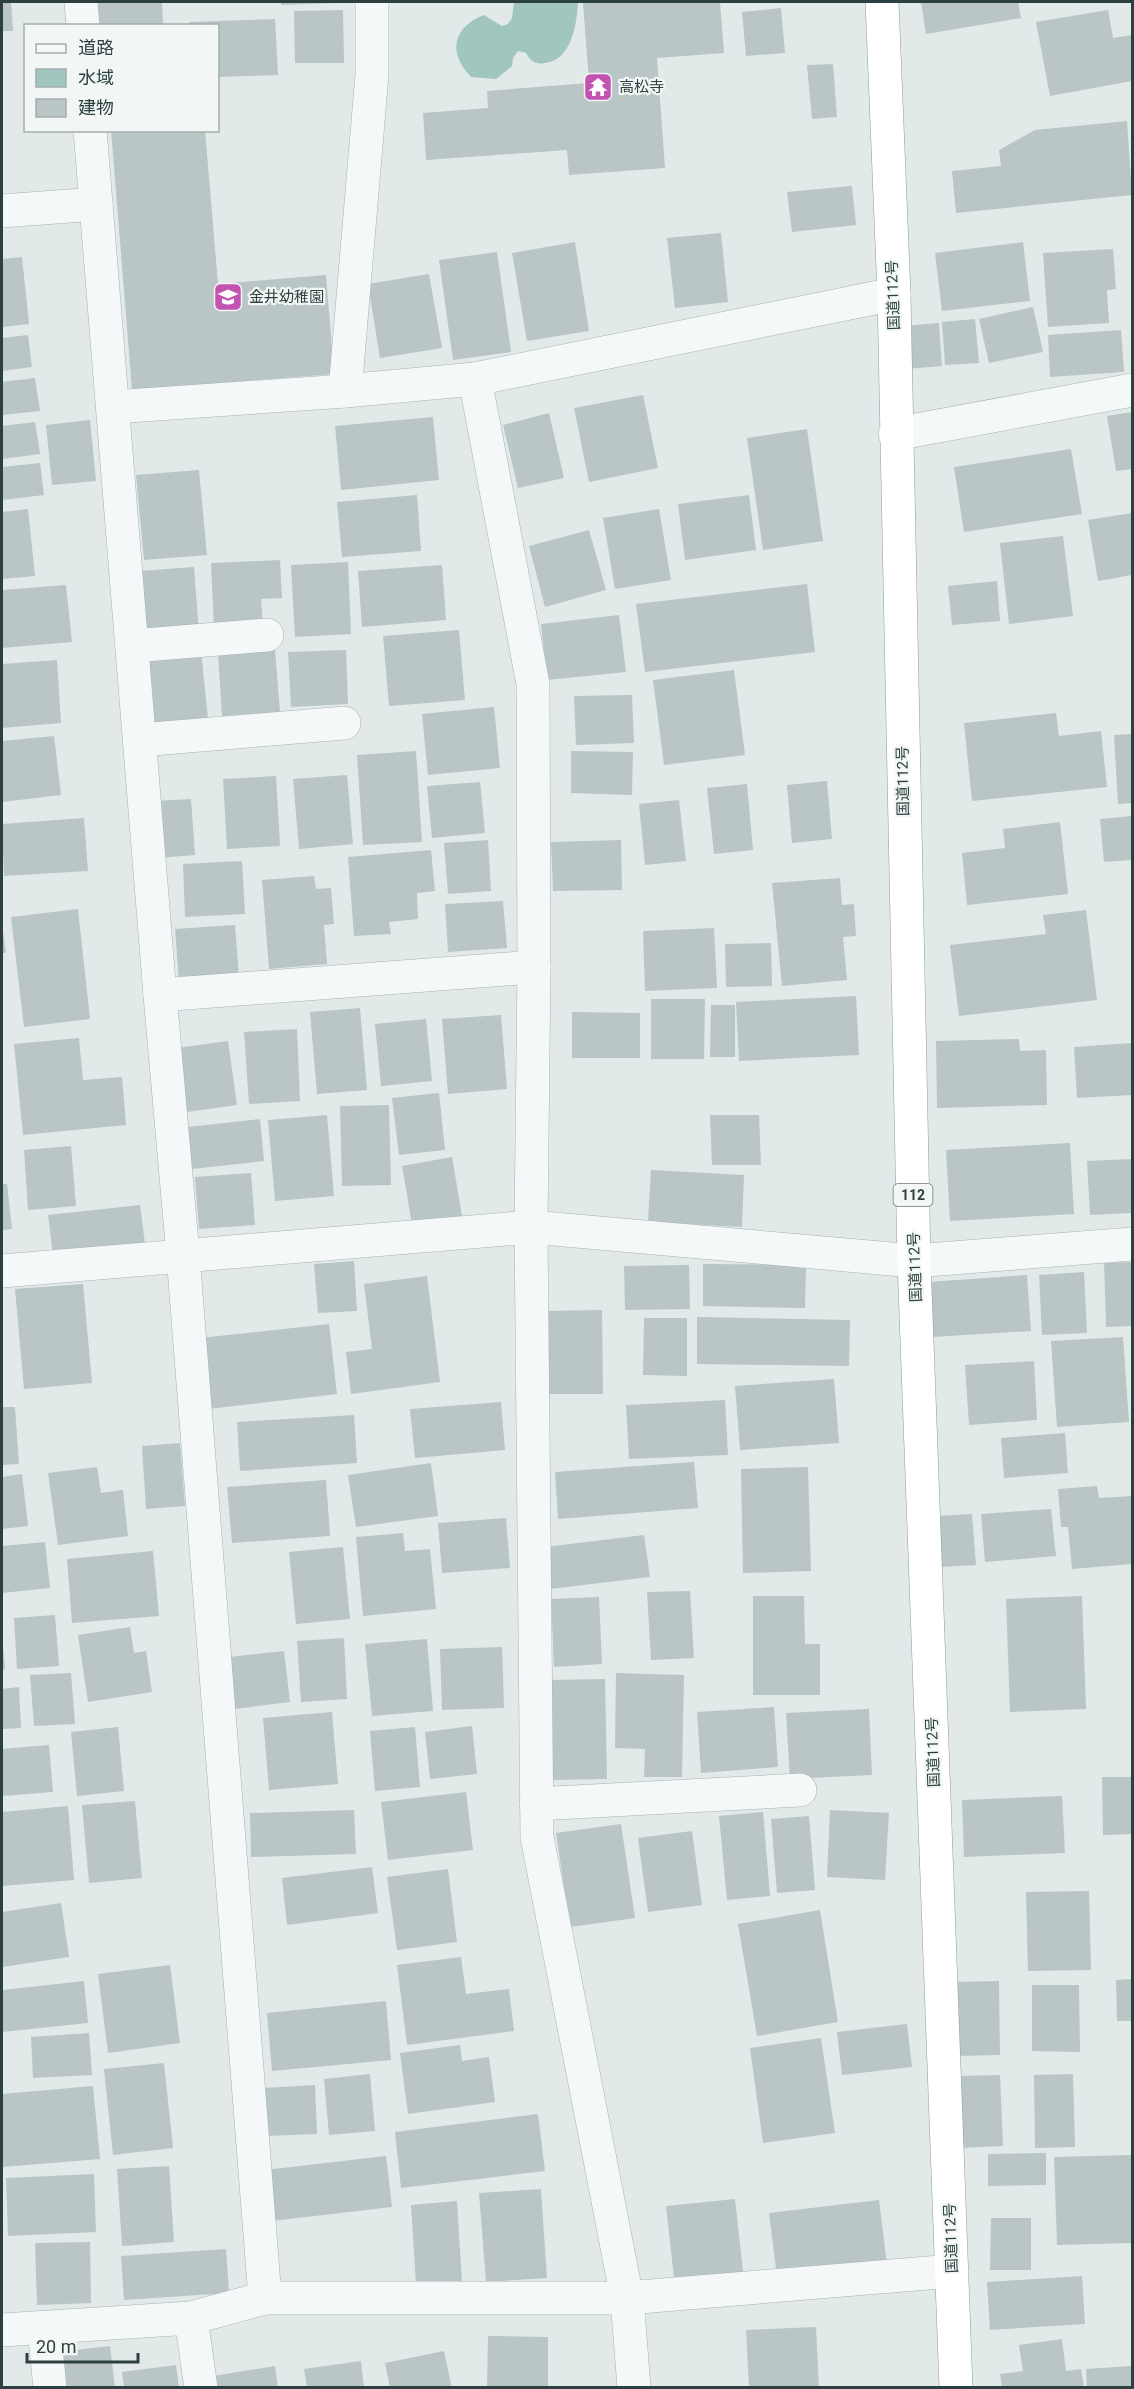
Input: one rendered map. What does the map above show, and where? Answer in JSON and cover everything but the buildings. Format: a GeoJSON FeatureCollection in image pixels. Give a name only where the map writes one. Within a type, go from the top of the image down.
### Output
{"type":"FeatureCollection","features":[{"type":"Feature","properties":{"kind":"highway","name":"国道112号"},"geometry":{"type":"LineString","coordinates":[[882,2],[894,294],[914,1261],[956,2388]]}},
{"type":"Feature","properties":{"kind":"street"},"geometry":{"type":"LineString","coordinates":[[81,2],[82,24]]}},
{"type":"Feature","properties":{"kind":"street"},"geometry":{"type":"LineString","coordinates":[[345,391],[372,75],[372,2]]}},
{"type":"Feature","properties":{"kind":"street"},"geometry":{"type":"LineString","coordinates":[[90,132],[183,1255],[265,2298]]}},
{"type":"Feature","properties":{"kind":"street"},"geometry":{"type":"LineString","coordinates":[[2,211],[96,204]]}},
{"type":"Feature","properties":{"kind":"street"},"geometry":{"type":"LineString","coordinates":[[113,407],[345,391],[475,379],[894,294]]}},
{"type":"Feature","properties":{"kind":"street"},"geometry":{"type":"LineString","coordinates":[[475,379],[533,684],[534,968],[531,1227],[537,1837],[627,2298],[634,2388]]}},
{"type":"Feature","properties":{"kind":"street"},"geometry":{"type":"LineString","coordinates":[[896,434],[1132,390]]}},
{"type":"Feature","properties":{"kind":"street"},"geometry":{"type":"LineString","coordinates":[[132,646],[267,635]]}},
{"type":"Feature","properties":{"kind":"street"},"geometry":{"type":"LineString","coordinates":[[140,740],[344,723]]}},
{"type":"Feature","properties":{"kind":"street"},"geometry":{"type":"LineString","coordinates":[[160,995],[534,968]]}},
{"type":"Feature","properties":{"kind":"street"},"geometry":{"type":"LineString","coordinates":[[2,1271],[531,1227],[914,1261],[1132,1244]]}},
{"type":"Feature","properties":{"kind":"street"},"geometry":{"type":"LineString","coordinates":[[536,1804],[800,1790]]}},
{"type":"Feature","properties":{"kind":"street"},"geometry":{"type":"LineString","coordinates":[[2,2330],[191,2318],[265,2298],[627,2298],[952,2271]]}},
{"type":"Feature","properties":{"kind":"street"},"geometry":{"type":"LineString","coordinates":[[191,2318],[201,2388]]}},
{"type":"Feature","properties":{"kind":"street"},"geometry":{"type":"LineString","coordinates":[[44,2328],[50,2388]]}},
{"type":"Feature","properties":{"kind":"water"},"geometry":{"type":"Polygon","coordinates":[[[514,2],[578,2],[574,30],[567,48],[554,60],[542,63],[534,62],[526,53],[518,51],[513,58],[512,66],[496,79],[471,77],[463,68],[456,50],[460,33],[474,20],[484,15],[502,26],[508,24],[512,18],[514,2]]]}},
{"type":"Feature","properties":{"kind":"place","name":"高松寺"},"geometry":{"type":"Point","coordinates":[598,87]}},
{"type":"Feature","properties":{"kind":"place","name":"金井幼稚園"},"geometry":{"type":"Point","coordinates":[228,297]}}]}
